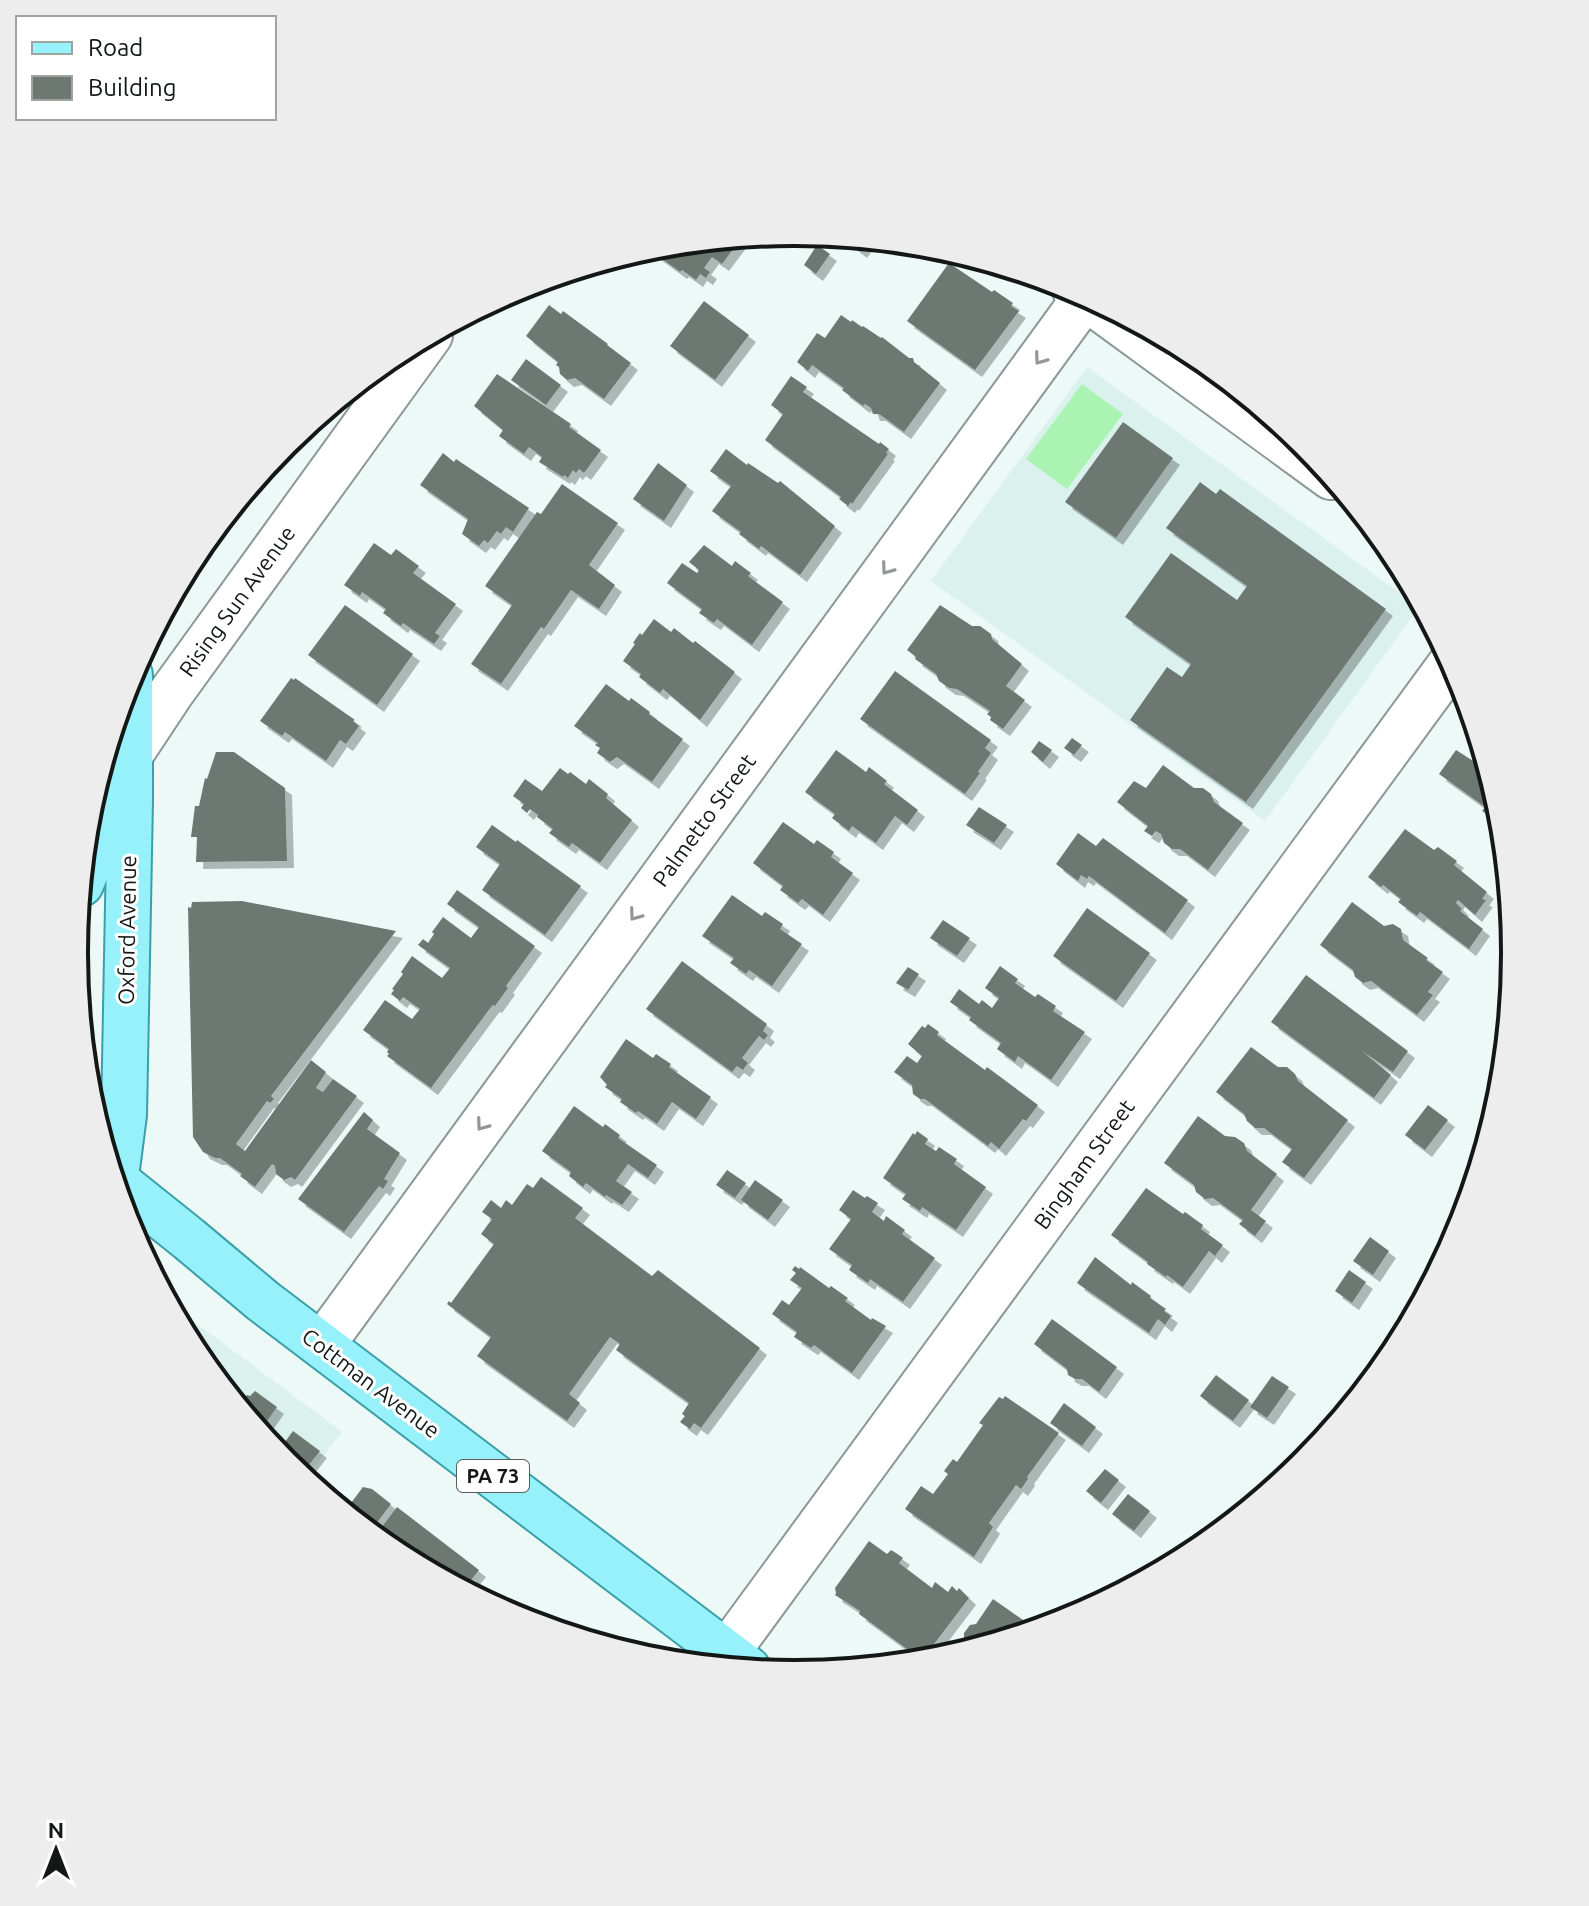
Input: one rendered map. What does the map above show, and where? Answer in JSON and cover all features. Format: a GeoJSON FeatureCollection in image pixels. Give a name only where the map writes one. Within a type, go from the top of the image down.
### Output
{"type":"FeatureCollection","features":[{"type":"Feature","properties":{"kind":"main road","name":"Oxford Avenue"},"geometry":{"type":"LineString","coordinates":[[118,1157],[124,1115],[130,713]]}},
{"type":"Feature","properties":{"kind":"main road","name":"Rising Sun Avenue"},"geometry":{"type":"LineString","coordinates":[[108,789],[130,755]]}},
{"type":"Feature","properties":{"kind":"main road","name":"Cottman Avenue"},"geometry":{"type":"LineString","coordinates":[[131,1194],[263,1301],[721,1655]]}},
{"type":"Feature","properties":{"kind":"street","name":"Palmetto Street"},"geometry":{"type":"LineString","coordinates":[[322,1345],[1075,304]]}},
{"type":"Feature","properties":{"kind":"street"},"geometry":{"type":"LineString","coordinates":[[1140,337],[1276,437]]}},
{"type":"Feature","properties":{"kind":"street","name":"Rising Sun Avenue"},"geometry":{"type":"LineString","coordinates":[[130,755],[171,693],[412,359]]}},
{"type":"Feature","properties":{"kind":"street","name":"Bingham Street"},"geometry":{"type":"LineString","coordinates":[[734,1656],[1443,674]]}},
{"type":"Feature","properties":{"kind":"shaded area"},"geometry":{"type":"Polygon","coordinates":[[[1087,367],[1403,596],[1414,614],[1265,821],[931,581],[1087,367]]]}},
{"type":"Feature","properties":{"kind":"shaded area"},"geometry":{"type":"Polygon","coordinates":[[[191,1319],[342,1432],[313,1469],[263,1419],[207,1346],[191,1319]]]}},
{"type":"Feature","properties":{"kind":"green space"},"geometry":{"type":"Polygon","coordinates":[[[1082,384],[1123,414],[1067,489],[1026,459],[1082,384]]]}},
{"type":"Feature","properties":{"kind":"building"},"geometry":{"type":"Polygon","coordinates":[[[816,247],[830,254],[816,274],[804,265],[816,247]]]}},
{"type":"Feature","properties":{"kind":"building"},"geometry":{"type":"Polygon","coordinates":[[[733,250],[722,264],[712,257],[704,268],[710,272],[706,278],[700,274],[696,280],[682,270],[680,272],[662,259],[733,250]]]}},
{"type":"Feature","properties":{"kind":"building"},"geometry":{"type":"Polygon","coordinates":[[[948,264],[992,292],[994,290],[1019,311],[975,370],[907,321],[948,264]]]}},
{"type":"Feature","properties":{"kind":"building"},"geometry":{"type":"Polygon","coordinates":[[[704,301],[749,335],[715,380],[670,346],[704,301]]]}},
{"type":"Feature","properties":{"kind":"building"},"geometry":{"type":"Polygon","coordinates":[[[549,305],[561,314],[563,311],[631,363],[604,399],[575,378],[567,380],[560,374],[556,365],[558,362],[526,336],[549,305]]]}},
{"type":"Feature","properties":{"kind":"building"},"geometry":{"type":"Polygon","coordinates":[[[841,315],[913,358],[940,383],[904,432],[879,414],[873,414],[871,408],[865,404],[863,406],[812,365],[808,371],[797,362],[817,333],[825,338],[841,315]]]}},
{"type":"Feature","properties":{"kind":"building"},"geometry":{"type":"Polygon","coordinates":[[[526,359],[561,385],[546,405],[511,380],[526,359]]]}},
{"type":"Feature","properties":{"kind":"building"},"geometry":{"type":"Polygon","coordinates":[[[497,374],[571,424],[569,427],[601,450],[584,473],[579,469],[576,473],[573,470],[568,478],[563,477],[539,462],[542,457],[529,447],[524,454],[499,436],[503,430],[474,406],[497,374]]]}},
{"type":"Feature","properties":{"kind":"building"},"geometry":{"type":"Polygon","coordinates":[[[791,376],[807,387],[803,392],[889,449],[848,506],[839,499],[841,497],[765,440],[783,414],[771,405],[791,376]]]}},
{"type":"Feature","properties":{"kind":"building"},"geometry":{"type":"Polygon","coordinates":[[[1123,422],[1173,458],[1116,538],[1065,502],[1123,422]]]}},
{"type":"Feature","properties":{"kind":"building"},"geometry":{"type":"Polygon","coordinates":[[[726,449],[747,465],[778,483],[780,481],[835,526],[800,575],[761,546],[759,549],[712,511],[731,486],[710,471],[726,449]]]}},
{"type":"Feature","properties":{"kind":"building"},"geometry":{"type":"Polygon","coordinates":[[[443,453],[529,508],[513,532],[506,527],[501,534],[497,531],[488,543],[484,540],[479,546],[462,534],[468,519],[420,485],[443,453]]]}},
{"type":"Feature","properties":{"kind":"building"},"geometry":{"type":"Polygon","coordinates":[[[658,463],[687,485],[664,521],[633,499],[658,463]]]}},
{"type":"Feature","properties":{"kind":"building"},"geometry":{"type":"Polygon","coordinates":[[[1200,482],[1216,494],[1220,489],[1386,609],[1246,802],[1130,720],[1167,667],[1182,677],[1191,664],[1125,617],[1171,553],[1237,600],[1247,586],[1166,528],[1200,482]]]}},
{"type":"Feature","properties":{"kind":"building"},"geometry":{"type":"Polygon","coordinates":[[[562,484],[618,523],[589,565],[615,585],[599,609],[571,590],[501,684],[471,664],[512,605],[485,586],[537,512],[541,514],[562,484]]]}},
{"type":"Feature","properties":{"kind":"building"},"geometry":{"type":"Polygon","coordinates":[[[374,543],[391,555],[396,549],[419,566],[413,573],[456,604],[435,633],[440,636],[434,644],[383,613],[386,609],[362,592],[360,596],[344,585],[374,543]]]}},
{"type":"Feature","properties":{"kind":"building"},"geometry":{"type":"Polygon","coordinates":[[[704,545],[732,566],[735,561],[751,573],[748,576],[783,602],[752,645],[717,619],[714,623],[699,613],[702,609],[667,583],[682,563],[697,573],[699,570],[689,562],[704,545]]]}},
{"type":"Feature","properties":{"kind":"building"},"geometry":{"type":"Polygon","coordinates":[[[345,605],[413,654],[377,705],[308,655],[345,605]]]}},
{"type":"Feature","properties":{"kind":"building"},"geometry":{"type":"Polygon","coordinates":[[[940,605],[972,626],[980,626],[1022,664],[1006,686],[1025,700],[1003,729],[990,720],[987,714],[990,711],[939,681],[936,674],[907,650],[940,605]]]}},
{"type":"Feature","properties":{"kind":"building"},"geometry":{"type":"Polygon","coordinates":[[[654,619],[671,632],[674,628],[693,643],[695,641],[735,672],[700,720],[663,689],[660,693],[639,677],[641,674],[623,661],[637,637],[654,619]]]}},
{"type":"Feature","properties":{"kind":"building"},"geometry":{"type":"Polygon","coordinates":[[[895,671],[991,740],[985,748],[991,753],[965,794],[860,719],[895,671]]]}},
{"type":"Feature","properties":{"kind":"building"},"geometry":{"type":"Polygon","coordinates":[[[291,678],[355,720],[359,726],[346,744],[340,740],[326,761],[285,732],[282,736],[260,721],[291,678]]]}},
{"type":"Feature","properties":{"kind":"building"},"geometry":{"type":"Polygon","coordinates":[[[606,684],[629,701],[631,698],[683,739],[652,782],[617,757],[610,762],[597,753],[600,748],[595,745],[598,743],[574,726],[606,684]]]}},
{"type":"Feature","properties":{"kind":"building"},"geometry":{"type":"Polygon","coordinates":[[[1072,738],[1082,745],[1074,755],[1064,748],[1072,738]]]}},
{"type":"Feature","properties":{"kind":"building"},"geometry":{"type":"Polygon","coordinates":[[[1039,741],[1052,750],[1043,762],[1031,752],[1039,741]]]}},
{"type":"Feature","properties":{"kind":"building"},"geometry":{"type":"Polygon","coordinates":[[[836,750],[866,772],[869,767],[887,781],[884,784],[918,810],[907,825],[895,816],[876,843],[852,826],[849,831],[832,818],[835,814],[805,792],[836,750]]]}},
{"type":"Feature","properties":{"kind":"building"},"geometry":{"type":"Polygon","coordinates":[[[1456,750],[1475,762],[1487,814],[1482,811],[1485,807],[1439,774],[1456,750]]]}},
{"type":"Feature","properties":{"kind":"building"},"geometry":{"type":"Polygon","coordinates":[[[216,752],[234,752],[285,788],[287,861],[196,862],[197,837],[191,837],[195,806],[199,806],[205,778],[216,752]]]}},
{"type":"Feature","properties":{"kind":"building"},"geometry":{"type":"Polygon","coordinates":[[[1163,765],[1194,788],[1203,788],[1211,794],[1214,802],[1243,823],[1208,870],[1180,849],[1172,849],[1164,843],[1161,834],[1156,831],[1152,836],[1144,831],[1148,826],[1117,802],[1134,781],[1146,788],[1163,765]]]}},
{"type":"Feature","properties":{"kind":"building"},"geometry":{"type":"Polygon","coordinates":[[[560,768],[586,784],[589,779],[632,820],[600,863],[572,843],[569,847],[549,833],[553,829],[530,809],[527,813],[521,808],[524,804],[513,796],[525,779],[542,791],[560,768]]]}},
{"type":"Feature","properties":{"kind":"building"},"geometry":{"type":"Polygon","coordinates":[[[979,807],[1007,825],[994,843],[966,825],[979,807]]]}},
{"type":"Feature","properties":{"kind":"building"},"geometry":{"type":"Polygon","coordinates":[[[783,822],[814,844],[817,840],[834,852],[831,857],[853,873],[823,915],[802,899],[798,903],[780,890],[783,886],[753,863],[783,822]]]}},
{"type":"Feature","properties":{"kind":"building"},"geometry":{"type":"Polygon","coordinates":[[[492,825],[581,886],[545,935],[482,890],[500,864],[476,847],[492,825]]]}},
{"type":"Feature","properties":{"kind":"building"},"geometry":{"type":"Polygon","coordinates":[[[1405,829],[1434,850],[1438,847],[1457,861],[1454,865],[1487,892],[1482,899],[1486,900],[1475,915],[1458,900],[1456,903],[1462,909],[1460,911],[1483,929],[1469,949],[1420,912],[1417,916],[1398,902],[1401,899],[1368,877],[1405,829]]]}},
{"type":"Feature","properties":{"kind":"building"},"geometry":{"type":"Polygon","coordinates":[[[1078,833],[1096,846],[1103,838],[1188,900],[1165,933],[1089,876],[1087,879],[1081,875],[1078,881],[1056,864],[1078,833]]]}},
{"type":"Feature","properties":{"kind":"building"},"geometry":{"type":"Polygon","coordinates":[[[457,890],[535,946],[495,1006],[491,1007],[431,1088],[387,1056],[389,1049],[363,1030],[385,1000],[412,1019],[420,1009],[403,997],[400,1001],[391,994],[412,956],[442,978],[450,968],[418,945],[423,939],[428,943],[443,917],[471,938],[479,927],[447,904],[457,890]]]}},
{"type":"Feature","properties":{"kind":"building"},"geometry":{"type":"Polygon","coordinates":[[[732,895],[762,916],[765,912],[783,924],[780,929],[802,944],[772,986],[749,970],[746,974],[730,963],[734,958],[702,936],[732,895]]]}},
{"type":"Feature","properties":{"kind":"building"},"geometry":{"type":"Polygon","coordinates":[[[242,901],[396,931],[271,1096],[274,1099],[270,1103],[267,1101],[236,1144],[245,1151],[311,1060],[326,1072],[316,1088],[323,1092],[333,1079],[357,1096],[295,1180],[291,1177],[284,1180],[276,1174],[272,1164],[255,1187],[220,1158],[203,1152],[193,1137],[188,907],[191,908],[192,902],[242,901]]]}},
{"type":"Feature","properties":{"kind":"building"},"geometry":{"type":"Polygon","coordinates":[[[1352,902],[1384,926],[1393,924],[1401,929],[1403,940],[1443,972],[1428,992],[1433,995],[1417,1015],[1371,981],[1363,983],[1355,977],[1353,970],[1320,945],[1352,902]]]}},
{"type":"Feature","properties":{"kind":"building"},"geometry":{"type":"Polygon","coordinates":[[[1087,908],[1150,953],[1116,1001],[1053,956],[1087,908]]]}},
{"type":"Feature","properties":{"kind":"building"},"geometry":{"type":"Polygon","coordinates":[[[943,920],[970,938],[957,956],[930,938],[943,920]]]}},
{"type":"Feature","properties":{"kind":"building"},"geometry":{"type":"Polygon","coordinates":[[[682,961],[767,1024],[763,1031],[768,1035],[764,1040],[759,1036],[742,1058],[748,1063],[743,1070],[737,1066],[732,1072],[646,1009],[682,961]]]}},
{"type":"Feature","properties":{"kind":"building"},"geometry":{"type":"Polygon","coordinates":[[[1000,966],[1018,979],[1015,983],[1035,997],[1038,994],[1056,1006],[1053,1011],[1085,1032],[1051,1080],[1018,1056],[1015,1062],[997,1049],[1001,1043],[950,1002],[959,989],[979,1004],[982,1000],[992,1008],[999,998],[985,988],[1000,966]]]}},
{"type":"Feature","properties":{"kind":"building"},"geometry":{"type":"Polygon","coordinates":[[[908,967],[919,974],[908,990],[896,983],[908,967]]]}},
{"type":"Feature","properties":{"kind":"building"},"geometry":{"type":"Polygon","coordinates":[[[1306,975],[1408,1051],[1393,1072],[1362,1051],[1391,1075],[1374,1098],[1271,1022],[1306,975]]]}},
{"type":"Feature","properties":{"kind":"building"},"geometry":{"type":"Polygon","coordinates":[[[928,1024],[939,1032],[937,1035],[1038,1105],[999,1149],[991,1142],[988,1146],[925,1099],[913,1094],[912,1085],[894,1072],[907,1056],[917,1063],[922,1056],[908,1044],[922,1026],[925,1028],[928,1024]]]}},
{"type":"Feature","properties":{"kind":"building"},"geometry":{"type":"Polygon","coordinates":[[[626,1039],[653,1058],[656,1054],[671,1064],[669,1067],[711,1097],[696,1119],[672,1102],[657,1124],[620,1102],[622,1099],[605,1087],[607,1085],[600,1077],[626,1039]]]}},
{"type":"Feature","properties":{"kind":"building"},"geometry":{"type":"Polygon","coordinates":[[[1251,1047],[1278,1067],[1287,1067],[1298,1081],[1348,1120],[1304,1178],[1282,1162],[1292,1149],[1264,1128],[1255,1128],[1244,1114],[1216,1092],[1251,1047]]]}},
{"type":"Feature","properties":{"kind":"building"},"geometry":{"type":"Polygon","coordinates":[[[1428,1105],[1448,1120],[1425,1150],[1405,1135],[1428,1105]]]}},
{"type":"Feature","properties":{"kind":"building"},"geometry":{"type":"Polygon","coordinates":[[[574,1106],[603,1127],[605,1124],[620,1135],[618,1138],[657,1165],[648,1178],[628,1164],[616,1181],[632,1192],[622,1205],[586,1183],[583,1187],[569,1176],[571,1172],[542,1151],[574,1106]]]}},
{"type":"Feature","properties":{"kind":"building"},"geometry":{"type":"Polygon","coordinates":[[[364,1112],[373,1120],[367,1129],[400,1153],[384,1179],[388,1181],[383,1189],[379,1186],[344,1232],[298,1199],[364,1112]]]}},
{"type":"Feature","properties":{"kind":"building"},"geometry":{"type":"Polygon","coordinates":[[[1198,1116],[1225,1136],[1235,1137],[1244,1143],[1247,1151],[1277,1174],[1251,1210],[1266,1221],[1255,1236],[1239,1224],[1243,1220],[1213,1198],[1205,1199],[1196,1192],[1194,1185],[1164,1163],[1198,1116]]]}},
{"type":"Feature","properties":{"kind":"building"},"geometry":{"type":"Polygon","coordinates":[[[917,1131],[928,1139],[925,1144],[936,1151],[939,1147],[957,1159],[954,1164],[986,1187],[956,1230],[922,1207],[920,1211],[902,1199],[906,1194],[883,1178],[917,1131]]]}},
{"type":"Feature","properties":{"kind":"building"},"geometry":{"type":"Polygon","coordinates":[[[727,1170],[746,1183],[735,1198],[716,1185],[727,1170]]]}},
{"type":"Feature","properties":{"kind":"building"},"geometry":{"type":"Polygon","coordinates":[[[541,1177],[583,1208],[575,1218],[652,1276],[658,1270],[760,1348],[701,1428],[694,1423],[690,1429],[680,1422],[689,1403],[616,1350],[620,1344],[610,1337],[569,1394],[580,1403],[567,1421],[477,1356],[491,1337],[447,1304],[449,1301],[451,1303],[494,1244],[481,1234],[492,1219],[482,1212],[491,1200],[501,1208],[506,1200],[512,1205],[527,1184],[533,1188],[541,1177]]]}},
{"type":"Feature","properties":{"kind":"building"},"geometry":{"type":"Polygon","coordinates":[[[755,1180],[783,1200],[768,1220],[741,1200],[755,1180]]]}},
{"type":"Feature","properties":{"kind":"building"},"geometry":{"type":"Polygon","coordinates":[[[1146,1188],[1203,1225],[1201,1229],[1223,1245],[1215,1256],[1209,1251],[1183,1287],[1147,1264],[1111,1235],[1146,1188]]]}},
{"type":"Feature","properties":{"kind":"building"},"geometry":{"type":"Polygon","coordinates":[[[853,1190],[878,1203],[872,1212],[884,1221],[886,1216],[905,1230],[902,1234],[935,1258],[903,1302],[870,1279],[868,1283],[849,1270],[852,1265],[829,1249],[851,1219],[839,1210],[853,1190]]]}},
{"type":"Feature","properties":{"kind":"building"},"geometry":{"type":"Polygon","coordinates":[[[1370,1237],[1389,1251],[1373,1275],[1353,1261],[1370,1237]]]}},
{"type":"Feature","properties":{"kind":"building"},"geometry":{"type":"Polygon","coordinates":[[[1095,1257],[1166,1309],[1164,1311],[1171,1316],[1165,1325],[1158,1319],[1149,1333],[1077,1283],[1095,1257]]]}},
{"type":"Feature","properties":{"kind":"building"},"geometry":{"type":"Polygon","coordinates":[[[795,1266],[848,1298],[845,1301],[871,1320],[886,1326],[852,1373],[814,1345],[811,1348],[794,1337],[797,1332],[772,1314],[782,1300],[789,1305],[802,1288],[790,1280],[796,1273],[792,1270],[795,1266]]]}},
{"type":"Feature","properties":{"kind":"building"},"geometry":{"type":"Polygon","coordinates":[[[1349,1270],[1366,1282],[1352,1303],[1335,1291],[1349,1270]]]}},
{"type":"Feature","properties":{"kind":"building"},"geometry":{"type":"Polygon","coordinates":[[[1052,1319],[1117,1367],[1099,1392],[1082,1379],[1068,1375],[1067,1369],[1034,1344],[1052,1319]]]}},
{"type":"Feature","properties":{"kind":"building"},"geometry":{"type":"Polygon","coordinates":[[[1216,1375],[1249,1400],[1233,1421],[1200,1396],[1216,1375]]]}},
{"type":"Feature","properties":{"kind":"building"},"geometry":{"type":"Polygon","coordinates":[[[1272,1376],[1289,1387],[1267,1418],[1250,1407],[1272,1376]]]}},
{"type":"Feature","properties":{"kind":"building"},"geometry":{"type":"Polygon","coordinates":[[[255,1391],[277,1407],[266,1422],[245,1397],[255,1391]]]}},
{"type":"Feature","properties":{"kind":"building"},"geometry":{"type":"Polygon","coordinates":[[[1005,1396],[1059,1433],[1021,1489],[1016,1485],[989,1523],[993,1527],[974,1557],[905,1509],[921,1486],[933,1494],[948,1474],[944,1471],[953,1459],[957,1462],[983,1425],[979,1423],[999,1397],[1003,1399],[1005,1396]]]}},
{"type":"Feature","properties":{"kind":"building"},"geometry":{"type":"Polygon","coordinates":[[[1064,1403],[1096,1427],[1082,1446],[1050,1423],[1064,1403]]]}},
{"type":"Feature","properties":{"kind":"building"},"geometry":{"type":"Polygon","coordinates":[[[293,1431],[320,1451],[309,1465],[285,1442],[293,1431]]]}},
{"type":"Feature","properties":{"kind":"building"},"geometry":{"type":"Polygon","coordinates":[[[1105,1469],[1119,1480],[1101,1503],[1086,1491],[1105,1469]]]}},
{"type":"Feature","properties":{"kind":"building"},"geometry":{"type":"Polygon","coordinates":[[[363,1487],[372,1489],[391,1504],[377,1523],[351,1503],[363,1487]]]}},
{"type":"Feature","properties":{"kind":"building"},"geometry":{"type":"Polygon","coordinates":[[[1128,1494],[1150,1511],[1134,1531],[1112,1514],[1128,1494]]]}},
{"type":"Feature","properties":{"kind":"building"},"geometry":{"type":"Polygon","coordinates":[[[397,1507],[479,1570],[470,1581],[382,1526],[397,1507]]]}},
{"type":"Feature","properties":{"kind":"building"},"geometry":{"type":"Polygon","coordinates":[[[869,1541],[887,1554],[891,1550],[903,1558],[899,1563],[932,1588],[935,1582],[948,1592],[952,1586],[957,1591],[959,1588],[969,1598],[933,1646],[908,1650],[835,1595],[835,1588],[869,1541]]]}},
{"type":"Feature","properties":{"kind":"building"},"geometry":{"type":"Polygon","coordinates":[[[993,1599],[1025,1621],[964,1638],[970,1625],[976,1624],[993,1599]]]}}]}
